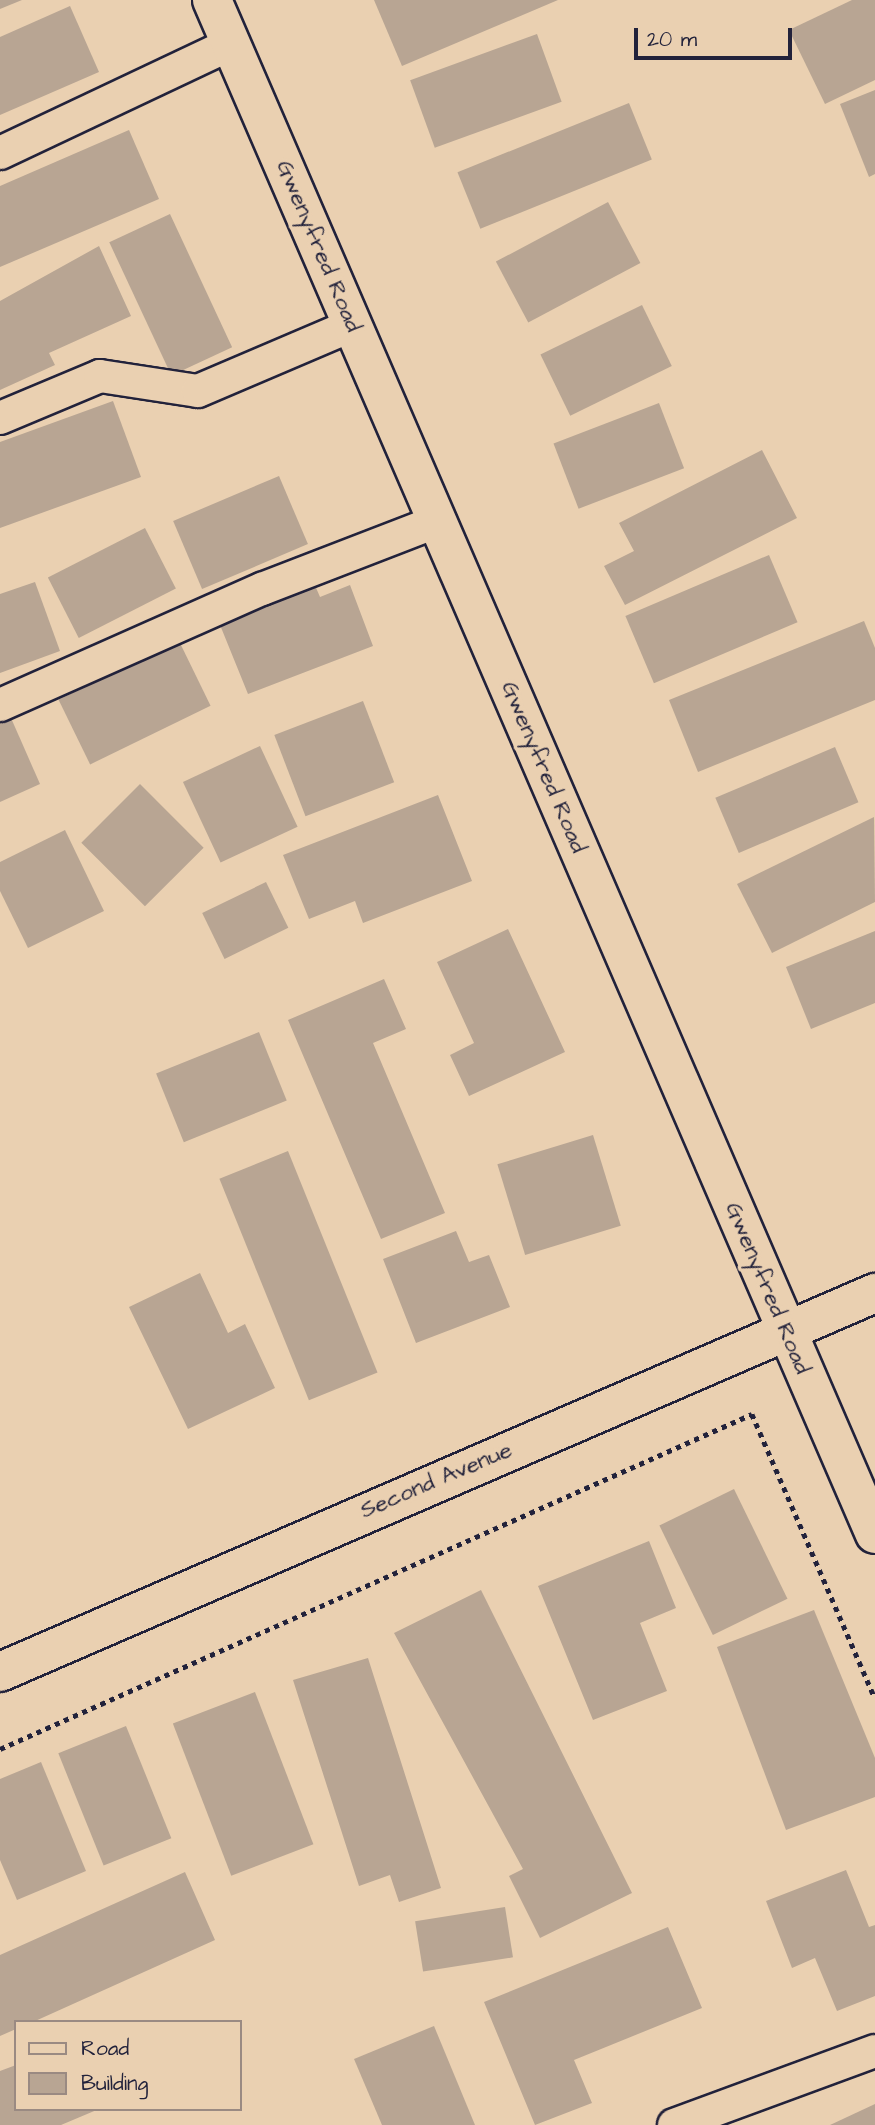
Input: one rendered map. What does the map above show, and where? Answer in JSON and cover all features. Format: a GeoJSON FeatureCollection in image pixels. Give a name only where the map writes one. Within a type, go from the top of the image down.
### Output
{"type":"FeatureCollection","features":[{"type":"Feature","properties":{"kind":"street","name":"Gwenyfred Road"},"geometry":{"type":"LineString","coordinates":[[212,0],[875,1534]]}},
{"type":"Feature","properties":{"kind":"street","name":"Second Avenue"},"geometry":{"type":"LineString","coordinates":[[0,1672],[786,1329],[875,1293]]}},
{"type":"Feature","properties":{"kind":"lane"},"geometry":{"type":"LineString","coordinates":[[0,153],[231,44]]}},
{"type":"Feature","properties":{"kind":"lane"},"geometry":{"type":"LineString","coordinates":[[0,418],[100,376],[198,391],[353,325]]}},
{"type":"Feature","properties":{"kind":"lane"},"geometry":{"type":"LineString","coordinates":[[0,705],[262,589],[438,522]]}},
{"type":"Feature","properties":{"kind":"lane"},"geometry":{"type":"LineString","coordinates":[[674,2125],[875,2051]]}},
{"type":"Feature","properties":{"kind":"path"},"geometry":{"type":"LineString","coordinates":[[0,1749],[752,1414],[875,1698]]}},
{"type":"Feature","properties":{"kind":"building"},"geometry":{"type":"Polygon","coordinates":[[[0,0],[22,0],[0,9],[0,0]]]}},
{"type":"Feature","properties":{"kind":"building"},"geometry":{"type":"Polygon","coordinates":[[[374,0],[558,0],[402,66],[374,0]]]}},
{"type":"Feature","properties":{"kind":"building"},"geometry":{"type":"Polygon","coordinates":[[[852,0],[875,0],[875,80],[825,104],[789,30],[852,0]]]}},
{"type":"Feature","properties":{"kind":"building"},"geometry":{"type":"Polygon","coordinates":[[[70,6],[99,72],[0,115],[0,37],[70,6]]]}},
{"type":"Feature","properties":{"kind":"building"},"geometry":{"type":"Polygon","coordinates":[[[537,34],[562,102],[435,148],[410,80],[537,34]]]}},
{"type":"Feature","properties":{"kind":"building"},"geometry":{"type":"Polygon","coordinates":[[[875,90],[875,174],[869,177],[840,104],[875,90]]]}},
{"type":"Feature","properties":{"kind":"building"},"geometry":{"type":"Polygon","coordinates":[[[629,103],[652,160],[480,229],[457,172],[629,103]]]}},
{"type":"Feature","properties":{"kind":"building"},"geometry":{"type":"Polygon","coordinates":[[[129,130],[159,199],[0,267],[0,186],[129,130]]]}},
{"type":"Feature","properties":{"kind":"building"},"geometry":{"type":"Polygon","coordinates":[[[608,202],[640,263],[528,323],[496,262],[608,202]]]}},
{"type":"Feature","properties":{"kind":"building"},"geometry":{"type":"Polygon","coordinates":[[[170,214],[232,347],[171,376],[109,242],[170,214]]]}},
{"type":"Feature","properties":{"kind":"building"},"geometry":{"type":"Polygon","coordinates":[[[99,246],[131,316],[49,353],[55,365],[0,390],[0,301],[99,246]]]}},
{"type":"Feature","properties":{"kind":"building"},"geometry":{"type":"Polygon","coordinates":[[[642,305],[672,366],[570,416],[540,355],[642,305]]]}},
{"type":"Feature","properties":{"kind":"building"},"geometry":{"type":"Polygon","coordinates":[[[113,401],[141,477],[0,528],[0,442],[113,401]]]}},
{"type":"Feature","properties":{"kind":"building"},"geometry":{"type":"Polygon","coordinates":[[[659,403],[684,468],[579,509],[554,443],[659,403]]]}},
{"type":"Feature","properties":{"kind":"building"},"geometry":{"type":"Polygon","coordinates":[[[762,450],[797,518],[625,605],[604,566],[634,551],[619,523],[762,450]]]}},
{"type":"Feature","properties":{"kind":"building"},"geometry":{"type":"Polygon","coordinates":[[[279,476],[308,544],[202,589],[173,521],[279,476]]]}},
{"type":"Feature","properties":{"kind":"building"},"geometry":{"type":"Polygon","coordinates":[[[145,528],[176,589],[79,638],[48,577],[145,528]]]}},
{"type":"Feature","properties":{"kind":"building"},"geometry":{"type":"Polygon","coordinates":[[[769,555],[798,622],[654,683],[625,616],[769,555]]]}},
{"type":"Feature","properties":{"kind":"building"},"geometry":{"type":"Polygon","coordinates":[[[35,582],[60,651],[0,673],[0,594],[35,582]]]}},
{"type":"Feature","properties":{"kind":"building"},"geometry":{"type":"Polygon","coordinates":[[[314,583],[320,597],[350,585],[373,646],[248,694],[218,620],[314,583]]]}},
{"type":"Feature","properties":{"kind":"building"},"geometry":{"type":"Polygon","coordinates":[[[864,621],[875,648],[875,700],[698,772],[669,700],[864,621]]]}},
{"type":"Feature","properties":{"kind":"building"},"geometry":{"type":"Polygon","coordinates":[[[179,641],[211,706],[90,764],[59,700],[179,641]]]}},
{"type":"Feature","properties":{"kind":"building"},"geometry":{"type":"Polygon","coordinates":[[[363,701],[394,782],[305,816],[274,735],[363,701]]]}},
{"type":"Feature","properties":{"kind":"building"},"geometry":{"type":"Polygon","coordinates":[[[11,718],[40,784],[0,802],[0,723],[11,718]]]}},
{"type":"Feature","properties":{"kind":"building"},"geometry":{"type":"Polygon","coordinates":[[[260,746],[298,827],[221,863],[183,782],[260,746]]]}},
{"type":"Feature","properties":{"kind":"building"},"geometry":{"type":"Polygon","coordinates":[[[835,747],[858,802],[739,853],[715,798],[835,747]]]}},
{"type":"Feature","properties":{"kind":"building"},"geometry":{"type":"Polygon","coordinates":[[[140,784],[204,848],[145,906],[81,843],[140,784]]]}},
{"type":"Feature","properties":{"kind":"building"},"geometry":{"type":"Polygon","coordinates":[[[438,795],[472,881],[363,923],[355,901],[309,919],[283,855],[438,795]]]}},
{"type":"Feature","properties":{"kind":"building"},"geometry":{"type":"Polygon","coordinates":[[[874,817],[875,902],[772,953],[737,884],[874,817]]]}},
{"type":"Feature","properties":{"kind":"building"},"geometry":{"type":"Polygon","coordinates":[[[65,830],[104,911],[28,948],[0,891],[0,862],[65,830]]]}},
{"type":"Feature","properties":{"kind":"building"},"geometry":{"type":"Polygon","coordinates":[[[266,882],[288,928],[225,959],[202,913],[266,882]]]}},
{"type":"Feature","properties":{"kind":"building"},"geometry":{"type":"Polygon","coordinates":[[[508,929],[565,1052],[469,1096],[450,1055],[474,1043],[437,962],[508,929]]]}},
{"type":"Feature","properties":{"kind":"building"},"geometry":{"type":"Polygon","coordinates":[[[875,931],[875,1003],[811,1029],[786,967],[875,931]]]}},
{"type":"Feature","properties":{"kind":"building"},"geometry":{"type":"Polygon","coordinates":[[[384,979],[406,1029],[373,1043],[445,1213],[381,1239],[288,1020],[384,979]]]}},
{"type":"Feature","properties":{"kind":"building"},"geometry":{"type":"Polygon","coordinates":[[[259,1032],[287,1101],[184,1142],[156,1074],[259,1032]]]}},
{"type":"Feature","properties":{"kind":"building"},"geometry":{"type":"Polygon","coordinates":[[[593,1135],[621,1226],[525,1255],[497,1164],[593,1135]]]}},
{"type":"Feature","properties":{"kind":"building"},"geometry":{"type":"Polygon","coordinates":[[[288,1151],[378,1373],[309,1400],[219,1179],[288,1151]]]}},
{"type":"Feature","properties":{"kind":"building"},"geometry":{"type":"Polygon","coordinates":[[[456,1231],[469,1262],[489,1255],[510,1307],[416,1343],[383,1259],[456,1231]]]}},
{"type":"Feature","properties":{"kind":"building"},"geometry":{"type":"Polygon","coordinates":[[[200,1273],[228,1333],[245,1324],[275,1388],[188,1429],[129,1307],[200,1273]]]}},
{"type":"Feature","properties":{"kind":"building"},"geometry":{"type":"Polygon","coordinates":[[[734,1489],[787,1599],[713,1635],[659,1525],[734,1489]]]}},
{"type":"Feature","properties":{"kind":"building"},"geometry":{"type":"Polygon","coordinates":[[[649,1541],[676,1608],[640,1623],[667,1691],[593,1720],[538,1586],[649,1541]]]}},
{"type":"Feature","properties":{"kind":"building"},"geometry":{"type":"Polygon","coordinates":[[[481,1590],[632,1893],[540,1938],[509,1876],[523,1869],[394,1633],[481,1590]]]}},
{"type":"Feature","properties":{"kind":"building"},"geometry":{"type":"Polygon","coordinates":[[[814,1610],[875,1758],[875,1797],[786,1830],[717,1647],[814,1610]]]}},
{"type":"Feature","properties":{"kind":"building"},"geometry":{"type":"Polygon","coordinates":[[[368,1658],[441,1888],[399,1902],[390,1875],[359,1886],[293,1680],[368,1658]]]}},
{"type":"Feature","properties":{"kind":"building"},"geometry":{"type":"Polygon","coordinates":[[[255,1692],[313,1844],[231,1876],[173,1724],[255,1692]]]}},
{"type":"Feature","properties":{"kind":"building"},"geometry":{"type":"Polygon","coordinates":[[[126,1726],[171,1838],[104,1866],[58,1753],[126,1726]]]}},
{"type":"Feature","properties":{"kind":"building"},"geometry":{"type":"Polygon","coordinates":[[[41,1762],[86,1871],[17,1900],[0,1860],[0,1779],[41,1762]]]}},
{"type":"Feature","properties":{"kind":"building"},"geometry":{"type":"Polygon","coordinates":[[[846,1870],[869,1927],[875,1925],[875,1996],[837,2011],[815,1958],[792,1968],[766,1901],[846,1870]]]}},
{"type":"Feature","properties":{"kind":"building"},"geometry":{"type":"Polygon","coordinates":[[[185,1872],[215,1940],[37,2020],[14,2020],[14,2030],[0,2036],[0,1955],[185,1872]]]}},
{"type":"Feature","properties":{"kind":"building"},"geometry":{"type":"Polygon","coordinates":[[[505,1907],[513,1957],[423,1972],[415,1921],[505,1907]]]}},
{"type":"Feature","properties":{"kind":"building"},"geometry":{"type":"Polygon","coordinates":[[[668,1927],[702,2008],[574,2060],[592,2103],[535,2125],[484,2002],[668,1927]]]}},
{"type":"Feature","properties":{"kind":"building"},"geometry":{"type":"Polygon","coordinates":[[[434,2026],[475,2125],[382,2125],[354,2059],[434,2026]]]}},
{"type":"Feature","properties":{"kind":"building"},"geometry":{"type":"Polygon","coordinates":[[[14,2066],[14,2111],[94,2111],[61,2125],[0,2125],[0,2071],[14,2066]]]}},
{"type":"Feature","properties":{"kind":"building"},"geometry":{"type":"Polygon","coordinates":[[[875,2104],[875,2125],[830,2125],[875,2104]]]}}]}
